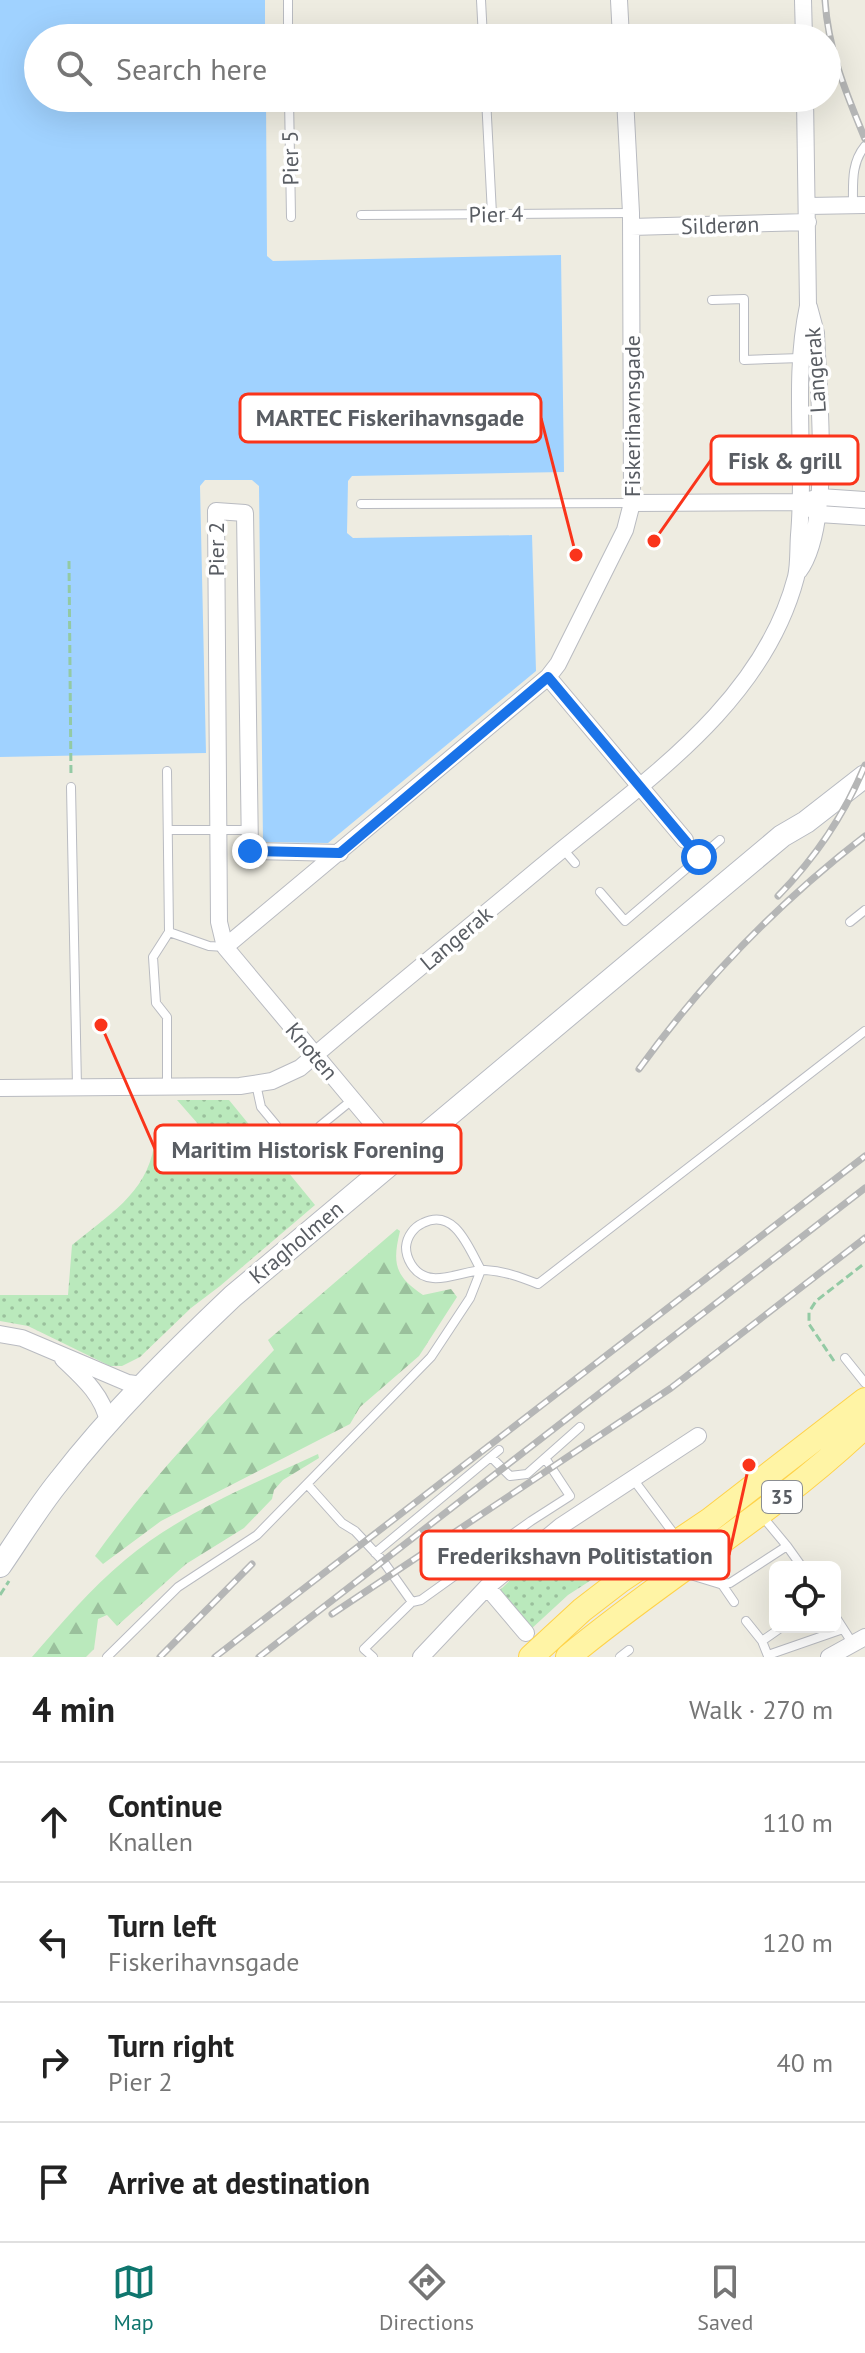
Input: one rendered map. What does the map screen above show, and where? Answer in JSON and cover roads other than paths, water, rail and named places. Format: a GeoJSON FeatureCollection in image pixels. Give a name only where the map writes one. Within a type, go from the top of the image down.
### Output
{"type":"FeatureCollection","features":[{"type":"Feature","properties":{"kind":"main road","name":"35"},"geometry":{"type":"LineString","coordinates":[[531,1657],[582,1610],[745,1494],[865,1400]]}},
{"type":"Feature","properties":{"kind":"main road","name":"35"},"geometry":{"type":"LineString","coordinates":[[568,1657],[627,1608],[761,1514],[865,1426]]}},
{"type":"Feature","properties":{"kind":"street"},"geometry":{"type":"LineString","coordinates":[[619,0],[620,24]]}},
{"type":"Feature","properties":{"kind":"street"},"geometry":{"type":"LineString","coordinates":[[803,0],[804,24]]}},
{"type":"Feature","properties":{"kind":"street","name":"Fiskerihavnsgade"},"geometry":{"type":"LineString","coordinates":[[225,947],[548,677],[558,664],[625,530],[632,503],[631,220],[626,112]]}},
{"type":"Feature","properties":{"kind":"street","name":"Langerak"},"geometry":{"type":"LineString","coordinates":[[0,1088],[256,1084],[287,1076],[639,786],[701,732],[748,680],[783,614],[796,574],[802,502],[802,335],[808,306],[805,112]]}},
{"type":"Feature","properties":{"kind":"street","name":"Silderøn"},"geometry":{"type":"LineString","coordinates":[[631,220],[808,214],[859,205]]}},
{"type":"Feature","properties":{"kind":"street","name":"Langerak"},"geometry":{"type":"LineString","coordinates":[[796,574],[806,561],[820,505],[816,333],[808,306]]}},
{"type":"Feature","properties":{"kind":"street"},"geometry":{"type":"LineString","coordinates":[[820,505],[865,500]]}},
{"type":"Feature","properties":{"kind":"street"},"geometry":{"type":"LineString","coordinates":[[632,503],[802,502],[865,517]]}},
{"type":"Feature","properties":{"kind":"street","name":"Pier 2"},"geometry":{"type":"LineString","coordinates":[[225,947],[219,922],[216,511],[245,513],[250,830]]}},
{"type":"Feature","properties":{"kind":"street"},"geometry":{"type":"LineString","coordinates":[[548,677],[685,840]]}},
{"type":"Feature","properties":{"kind":"street","name":"Kragholmen"},"geometry":{"type":"LineString","coordinates":[[782,836],[799,816],[865,760]]}},
{"type":"Feature","properties":{"kind":"street","name":"Kragholmen"},"geometry":{"type":"LineString","coordinates":[[8,1568],[59,1481],[142,1385],[233,1296],[782,836],[806,822],[865,776]]}},
{"type":"Feature","properties":{"kind":"street"},"geometry":{"type":"LineString","coordinates":[[250,830],[250,851],[340,853]]}},
{"type":"Feature","properties":{"kind":"street","name":"Knoten"},"geometry":{"type":"LineString","coordinates":[[225,947],[399,1155]]}},
{"type":"Feature","properties":{"kind":"street"},"geometry":{"type":"LineString","coordinates":[[0,1334],[22,1338],[128,1383],[142,1385]]}},
{"type":"Feature","properties":{"kind":"street"},"geometry":{"type":"LineString","coordinates":[[56,1352],[88,1384],[105,1408],[108,1422]]}},
{"type":"Feature","properties":{"kind":"street"},"geometry":{"type":"LineString","coordinates":[[421,1657],[487,1587],[561,1526],[698,1436]]}},
{"type":"Feature","properties":{"kind":"street"},"geometry":{"type":"LineString","coordinates":[[487,1587],[526,1633]]}},
{"type":"Feature","properties":{"kind":"street"},"geometry":{"type":"LineString","coordinates":[[829,1657],[854,1637]]}},
{"type":"Feature","properties":{"kind":"lane"},"geometry":{"type":"LineString","coordinates":[[288,0],[288,24]]}},
{"type":"Feature","properties":{"kind":"lane"},"geometry":{"type":"LineString","coordinates":[[481,0],[482,24]]}},
{"type":"Feature","properties":{"kind":"lane","name":"Pier 5"},"geometry":{"type":"LineString","coordinates":[[289,112],[291,217]]}},
{"type":"Feature","properties":{"kind":"lane"},"geometry":{"type":"LineString","coordinates":[[487,112],[492,214]]}},
{"type":"Feature","properties":{"kind":"lane"},"geometry":{"type":"LineString","coordinates":[[859,205],[854,169],[858,155],[865,146]]}},
{"type":"Feature","properties":{"kind":"lane","name":"Pier 4"},"geometry":{"type":"LineString","coordinates":[[361,215],[492,214],[631,220]]}},
{"type":"Feature","properties":{"kind":"lane"},"geometry":{"type":"LineString","coordinates":[[712,300],[744,299],[744,360],[802,358]]}},
{"type":"Feature","properties":{"kind":"lane"},"geometry":{"type":"LineString","coordinates":[[361,504],[632,503]]}},
{"type":"Feature","properties":{"kind":"lane"},"geometry":{"type":"LineString","coordinates":[[167,771],[169,932],[153,957],[156,1003],[167,1017],[167,1086]]}},
{"type":"Feature","properties":{"kind":"lane"},"geometry":{"type":"LineString","coordinates":[[71,787],[77,1087]]}},
{"type":"Feature","properties":{"kind":"lane"},"geometry":{"type":"LineString","coordinates":[[168,830],[250,830]]}},
{"type":"Feature","properties":{"kind":"lane"},"geometry":{"type":"LineString","coordinates":[[685,840],[699,857]]}},
{"type":"Feature","properties":{"kind":"lane"},"geometry":{"type":"LineString","coordinates":[[600,892],[625,921],[720,840]]}},
{"type":"Feature","properties":{"kind":"lane"},"geometry":{"type":"LineString","coordinates":[[563,848],[575,863]]}},
{"type":"Feature","properties":{"kind":"lane"},"geometry":{"type":"LineString","coordinates":[[850,922],[865,910]]}},
{"type":"Feature","properties":{"kind":"lane"},"geometry":{"type":"LineString","coordinates":[[169,932],[209,946],[225,947]]}},
{"type":"Feature","properties":{"kind":"lane"},"geometry":{"type":"LineString","coordinates":[[481,1270],[459,1230],[450,1222],[427,1220],[410,1235],[406,1246],[408,1258],[422,1276],[433,1279],[481,1270],[507,1272],[538,1284],[865,1031]]}},
{"type":"Feature","properties":{"kind":"lane"},"geometry":{"type":"LineString","coordinates":[[256,1084],[261,1107],[276,1125]]}},
{"type":"Feature","properties":{"kind":"lane"},"geometry":{"type":"LineString","coordinates":[[320,1126],[353,1099]]}},
{"type":"Feature","properties":{"kind":"lane"},"geometry":{"type":"LineString","coordinates":[[107,1657],[178,1587],[243,1546],[431,1357],[470,1298],[481,1270]]}},
{"type":"Feature","properties":{"kind":"lane"},"geometry":{"type":"LineString","coordinates":[[845,1358],[865,1383]]}},
{"type":"Feature","properties":{"kind":"lane"},"geometry":{"type":"LineString","coordinates":[[491,1457],[510,1476],[527,1474],[580,1427]]}},
{"type":"Feature","properties":{"kind":"lane"},"geometry":{"type":"LineString","coordinates":[[375,1553],[499,1450]]}},
{"type":"Feature","properties":{"kind":"lane"},"geometry":{"type":"LineString","coordinates":[[373,1657],[364,1649],[412,1602],[421,1600],[570,1496],[545,1458]]}},
{"type":"Feature","properties":{"kind":"lane"},"geometry":{"type":"LineString","coordinates":[[633,1479],[679,1541],[686,1567],[721,1583],[730,1583],[787,1546]]}},
{"type":"Feature","properties":{"kind":"lane"},"geometry":{"type":"LineString","coordinates":[[307,1484],[342,1523],[355,1531],[375,1553],[412,1602]]}},
{"type":"Feature","properties":{"kind":"lane"},"geometry":{"type":"LineString","coordinates":[[761,1514],[798,1561]]}},
{"type":"Feature","properties":{"kind":"lane"},"geometry":{"type":"LineString","coordinates":[[721,1583],[734,1602]]}},
{"type":"Feature","properties":{"kind":"lane"},"geometry":{"type":"LineString","coordinates":[[746,1621],[762,1641],[768,1656],[854,1637]]}},
{"type":"Feature","properties":{"kind":"lane"},"geometry":{"type":"LineString","coordinates":[[762,1641],[773,1633]]}},
{"type":"Feature","properties":{"kind":"lane"},"geometry":{"type":"LineString","coordinates":[[620,1657],[629,1650]]}},
{"type":"Feature","properties":{"kind":"water"},"geometry":{"type":"Polygon","coordinates":[[[0,0],[265,0],[265,24],[24,24],[24,112],[266,112],[267,256],[273,261],[561,255],[564,472],[352,476],[348,481],[347,533],[353,538],[532,535],[536,671],[328,843],[263,842],[259,486],[252,480],[205,480],[200,486],[206,753],[0,757],[0,0]]]}},
{"type":"Feature","properties":{"kind":"railway"},"geometry":{"type":"LineString","coordinates":[[825,0],[828,24]]}},
{"type":"Feature","properties":{"kind":"railway"},"geometry":{"type":"LineString","coordinates":[[841,76],[865,139]]}},
{"type":"Feature","properties":{"kind":"railway"},"geometry":{"type":"LineString","coordinates":[[778,896],[828,835],[865,765]]}},
{"type":"Feature","properties":{"kind":"railway"},"geometry":{"type":"LineString","coordinates":[[639,1069],[689,1005],[743,945],[802,888],[865,836]]}},
{"type":"Feature","properties":{"kind":"railway"},"geometry":{"type":"LineString","coordinates":[[215,1657],[865,1156]]}},
{"type":"Feature","properties":{"kind":"railway"},"geometry":{"type":"LineString","coordinates":[[259,1657],[865,1188]]}},
{"type":"Feature","properties":{"kind":"railway"},"geometry":{"type":"LineString","coordinates":[[332,1614],[671,1388],[865,1238]]}},
{"type":"Feature","properties":{"kind":"railway"},"geometry":{"type":"LineString","coordinates":[[160,1657],[252,1564]]}},
{"type":"Feature","properties":{"kind":"place","name":"Fisk & grill"},"geometry":{"type":"Point","coordinates":[654,541]}},
{"type":"Feature","properties":{"kind":"place","name":"MARTEC Fiskerihavnsgade"},"geometry":{"type":"Point","coordinates":[576,555]}},
{"type":"Feature","properties":{"kind":"place","name":"Maritim Historisk Forening"},"geometry":{"type":"Point","coordinates":[101,1025]}},
{"type":"Feature","properties":{"kind":"place","name":"Frederikshavn Politistation"},"geometry":{"type":"Point","coordinates":[749,1465]}}]}
